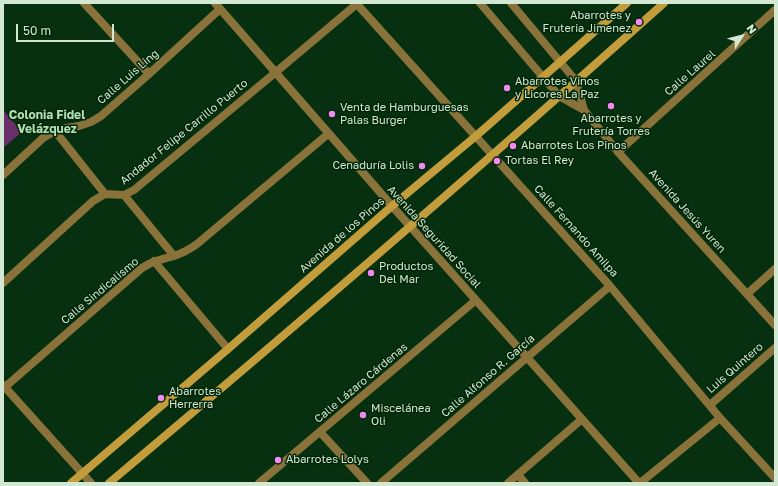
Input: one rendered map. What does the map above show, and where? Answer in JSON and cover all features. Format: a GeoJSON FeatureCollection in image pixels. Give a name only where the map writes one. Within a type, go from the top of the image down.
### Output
{"type":"FeatureCollection","features":[{"type":"Feature","properties":{"kind":"main road","name":"Avenida de los Pinos"},"geometry":{"type":"LineString","coordinates":[[71,483],[392,206],[476,136],[628,3]]}},
{"type":"Feature","properties":{"kind":"main road"},"geometry":{"type":"LineString","coordinates":[[109,483],[250,365],[493,155],[664,3]]}},
{"type":"Feature","properties":{"kind":"street"},"geometry":{"type":"LineString","coordinates":[[84,3],[149,74]]}},
{"type":"Feature","properties":{"kind":"street","name":"Andador Felipe Carrillo Puerto"},"geometry":{"type":"LineString","coordinates":[[105,194],[124,195],[134,190],[357,3]]}},
{"type":"Feature","properties":{"kind":"street","name":"Calle Fernando Amilpa"},"geometry":{"type":"LineString","coordinates":[[357,3],[610,286],[720,418],[775,478]]}},
{"type":"Feature","properties":{"kind":"street","name":"Avenida Jesús Yuren"},"geometry":{"type":"LineString","coordinates":[[480,3],[559,96],[584,110],[618,152],[775,325]]}},
{"type":"Feature","properties":{"kind":"street","name":"Avenida Jesús Yuren"},"geometry":{"type":"LineString","coordinates":[[511,3],[576,81],[584,110]]}},
{"type":"Feature","properties":{"kind":"street","name":"Calle Luis Ling"},"geometry":{"type":"LineString","coordinates":[[3,175],[43,138],[55,131],[79,126],[91,122],[101,116],[149,74],[217,6]]}},
{"type":"Feature","properties":{"kind":"street","name":"Avenida Seguridad Social"},"geometry":{"type":"LineString","coordinates":[[217,6],[276,72],[328,134],[639,483]]}},
{"type":"Feature","properties":{"kind":"street","name":"Calle Laurel"},"geometry":{"type":"LineString","coordinates":[[618,152],[775,10]]}},
{"type":"Feature","properties":{"kind":"street"},"geometry":{"type":"LineString","coordinates":[[3,282],[92,201],[105,194],[55,131]]}},
{"type":"Feature","properties":{"kind":"street","name":"Calle Sindicalismo"},"geometry":{"type":"LineString","coordinates":[[4,386],[142,268],[154,261],[184,252],[197,244],[328,134]]}},
{"type":"Feature","properties":{"kind":"street"},"geometry":{"type":"LineString","coordinates":[[124,195],[174,256]]}},
{"type":"Feature","properties":{"kind":"street"},"geometry":{"type":"LineString","coordinates":[[154,261],[228,349]]}},
{"type":"Feature","properties":{"kind":"street"},"geometry":{"type":"LineString","coordinates":[[747,294],[775,269]]}},
{"type":"Feature","properties":{"kind":"street","name":"Calle Alfonso R. García"},"geometry":{"type":"LineString","coordinates":[[381,483],[610,286]]}},
{"type":"Feature","properties":{"kind":"street","name":"Calle Lázaro Cárdenas"},"geometry":{"type":"LineString","coordinates":[[259,483],[476,300]]}},
{"type":"Feature","properties":{"kind":"street","name":"Luis Quintero"},"geometry":{"type":"LineString","coordinates":[[710,405],[775,348]]}},
{"type":"Feature","properties":{"kind":"street"},"geometry":{"type":"LineString","coordinates":[[4,386],[91,483]]}},
{"type":"Feature","properties":{"kind":"street"},"geometry":{"type":"LineString","coordinates":[[639,483],[720,418]]}},
{"type":"Feature","properties":{"kind":"street"},"geometry":{"type":"LineString","coordinates":[[508,483],[582,419]]}},
{"type":"Feature","properties":{"kind":"street"},"geometry":{"type":"LineString","coordinates":[[320,432],[367,483]]}},
{"type":"Feature","properties":{"kind":"street"},"geometry":{"type":"LineString","coordinates":[[518,475],[525,483]]}},
{"type":"Feature","properties":{"kind":"shaded area"},"geometry":{"type":"Polygon","coordinates":[[[3,110],[22,132],[3,148],[3,110]]]}},
{"type":"Feature","properties":{"kind":"place","name":"Abarrotes y Fruteria Jimenez"},"geometry":{"type":"Point","coordinates":[639,22]}},
{"type":"Feature","properties":{"kind":"place","name":"Abarrotes Vinos y Licores La Paz"},"geometry":{"type":"Point","coordinates":[507,88]}},
{"type":"Feature","properties":{"kind":"place","name":"Abarrotes y Frutería Torres"},"geometry":{"type":"Point","coordinates":[611,106]}},
{"type":"Feature","properties":{"kind":"place","name":"Venta de Hamburguesas Palas Burger"},"geometry":{"type":"Point","coordinates":[332,114]}},
{"type":"Feature","properties":{"kind":"place","name":"Abarrotes Los Pinos"},"geometry":{"type":"Point","coordinates":[513,146]}},
{"type":"Feature","properties":{"kind":"place","name":"Tortas El Rey"},"geometry":{"type":"Point","coordinates":[497,161]}},
{"type":"Feature","properties":{"kind":"place","name":"Cenaduría Lolis"},"geometry":{"type":"Point","coordinates":[422,166]}},
{"type":"Feature","properties":{"kind":"place","name":"Productos Del Mar"},"geometry":{"type":"Point","coordinates":[371,273]}},
{"type":"Feature","properties":{"kind":"place","name":"Abarrotes Herrerra"},"geometry":{"type":"Point","coordinates":[161,398]}},
{"type":"Feature","properties":{"kind":"place","name":"Miscelánea Oli"},"geometry":{"type":"Point","coordinates":[363,415]}},
{"type":"Feature","properties":{"kind":"place","name":"Abarrotes Lolys"},"geometry":{"type":"Point","coordinates":[278,460]}},
{"type":"Feature","properties":{"kind":"district","name":"Colonia Fidel Velázquez"},"geometry":{"type":"Point","coordinates":[47,122]}}]}
